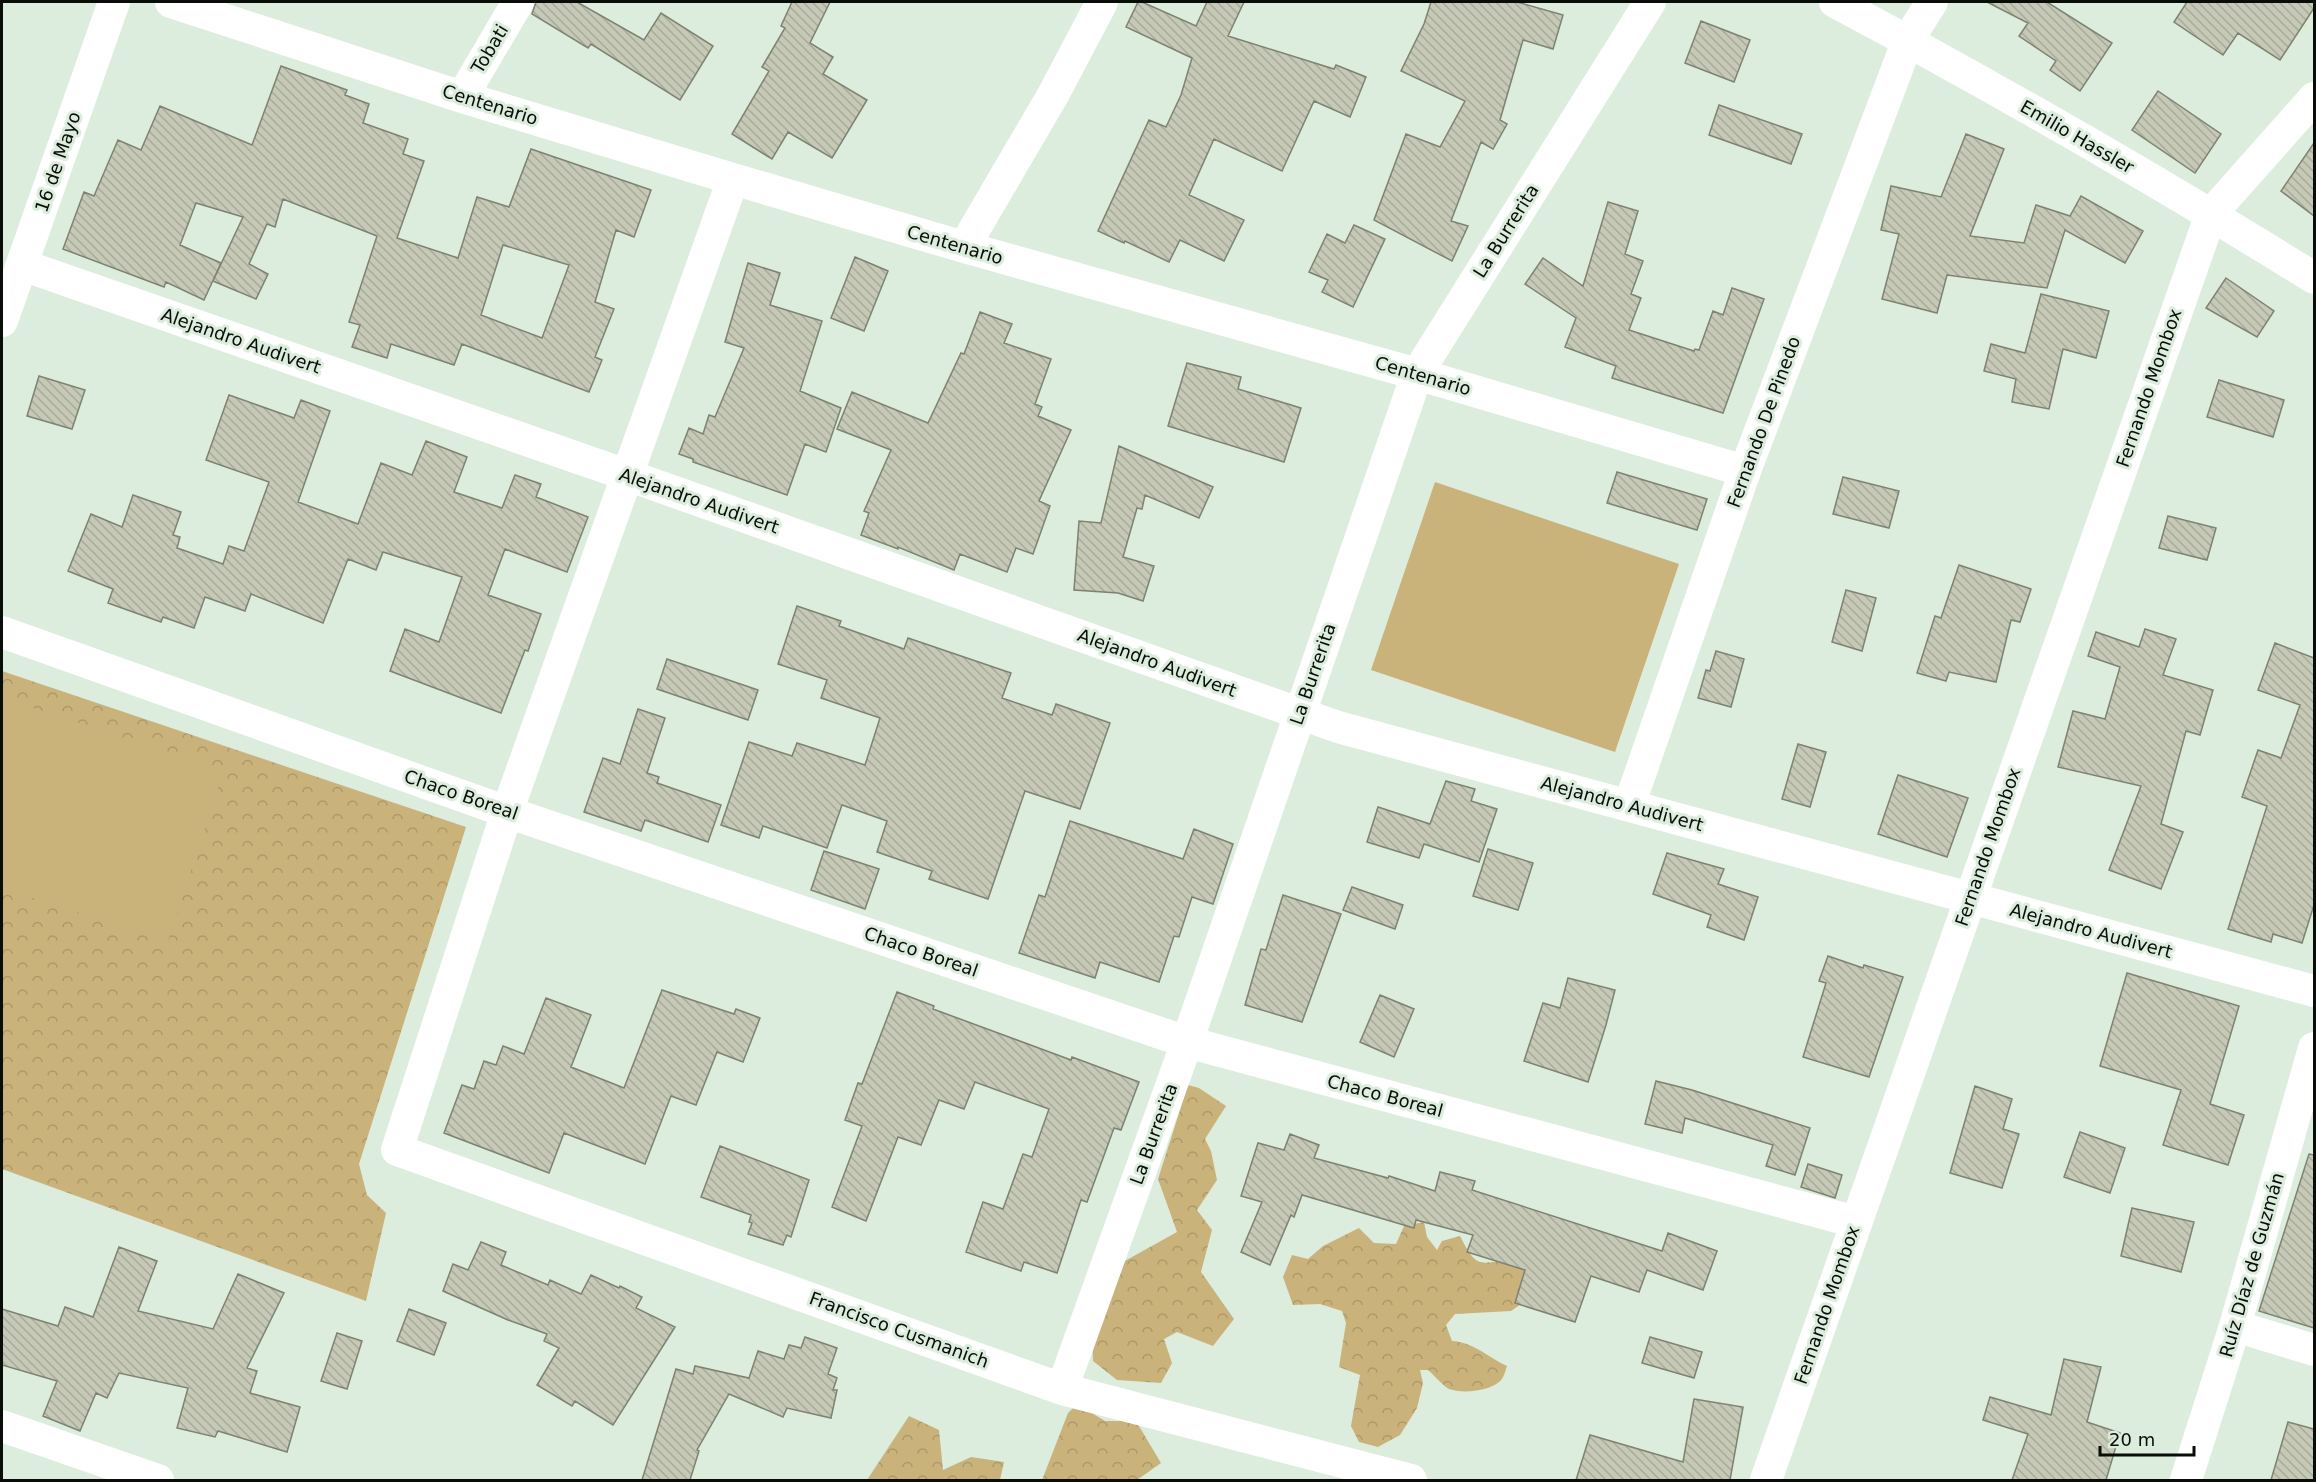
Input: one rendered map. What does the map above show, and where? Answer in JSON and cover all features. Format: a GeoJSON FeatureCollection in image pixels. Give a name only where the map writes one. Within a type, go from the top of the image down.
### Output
{"type":"FeatureCollection","features":[{"type":"Feature","properties":{"kind":"street","name":"16 de Mayo"},"geometry":{"type":"LineString","coordinates":[[2,321],[114,2]]}},
{"type":"Feature","properties":{"kind":"street","name":"Centenario"},"geometry":{"type":"LineString","coordinates":[[171,2],[462,97],[964,248],[1417,374],[1744,471]]}},
{"type":"Feature","properties":{"kind":"street","name":"Tobati"},"geometry":{"type":"LineString","coordinates":[[462,97],[518,2]]}},
{"type":"Feature","properties":{"kind":"street"},"geometry":{"type":"LineString","coordinates":[[964,248],[1053,95],[1102,2]]}},
{"type":"Feature","properties":{"kind":"street","name":"La Burrerita"},"geometry":{"type":"LineString","coordinates":[[1062,1389],[1187,1042],[1417,374],[1650,2]]}},
{"type":"Feature","properties":{"kind":"street","name":"Emilio Hassler"},"geometry":{"type":"LineString","coordinates":[[1835,2],[1908,40],[2211,214],[2314,278]]}},
{"type":"Feature","properties":{"kind":"street","name":"Fernando De Pinedo"},"geometry":{"type":"LineString","coordinates":[[1629,806],[1744,471],[1908,40],[1932,2]]}},
{"type":"Feature","properties":{"kind":"street"},"geometry":{"type":"LineString","coordinates":[[2211,214],[2314,98]]}},
{"type":"Feature","properties":{"kind":"street"},"geometry":{"type":"LineString","coordinates":[[507,812],[733,179]]}},
{"type":"Feature","properties":{"kind":"street","name":"Fernando Mombox"},"geometry":{"type":"LineString","coordinates":[[1766,1480],[2211,214]]}},
{"type":"Feature","properties":{"kind":"street","name":"Alejandro Audivert"},"geometry":{"type":"LineString","coordinates":[[22,265],[627,475],[1338,727],[2314,991]]}},
{"type":"Feature","properties":{"kind":"street","name":"Chaco Boreal"},"geometry":{"type":"LineString","coordinates":[[2,632],[507,812],[1187,1042],[1856,1222]]}},
{"type":"Feature","properties":{"kind":"street","name":"Francisco Cusmanich"},"geometry":{"type":"LineString","coordinates":[[507,812],[397,1150],[1062,1389],[1411,1480]]}},
{"type":"Feature","properties":{"kind":"street","name":"Ruíz Díaz de Guzmán"},"geometry":{"type":"LineString","coordinates":[[2186,1480],[2235,1326],[2314,1048]]}},
{"type":"Feature","properties":{"kind":"street"},"geometry":{"type":"LineString","coordinates":[[2235,1326],[2314,1350]]}},
{"type":"Feature","properties":{"kind":"street"},"geometry":{"type":"LineString","coordinates":[[2,1426],[81,1468],[158,1480]]}},
{"type":"Feature","properties":{"kind":"green space"},"geometry":{"type":"Polygon","coordinates":[[[1435,482],[1679,564],[1615,752],[1371,670],[1435,482]]]}},
{"type":"Feature","properties":{"kind":"green space"},"geometry":{"type":"Polygon","coordinates":[[[2,671],[466,827],[359,1164],[367,1195],[386,1213],[366,1301],[2,1169],[2,671]]]}},
{"type":"Feature","properties":{"kind":"green space"},"geometry":{"type":"Polygon","coordinates":[[[2,698],[224,770],[168,941],[2,888],[2,698]]]}},
{"type":"Feature","properties":{"kind":"green space"},"geometry":{"type":"Polygon","coordinates":[[[1188,1085],[1199,1088],[1226,1106],[1205,1139],[1211,1151],[1217,1180],[1197,1210],[1212,1230],[1201,1272],[1234,1319],[1213,1346],[1177,1332],[1164,1339],[1172,1363],[1161,1383],[1117,1380],[1093,1361],[1092,1330],[1123,1262],[1177,1232],[1158,1179],[1188,1085]]]}},
{"type":"Feature","properties":{"kind":"green space"},"geometry":{"type":"Polygon","coordinates":[[[1424,1222],[1427,1237],[1437,1250],[1442,1241],[1460,1236],[1471,1254],[1480,1262],[1512,1259],[1528,1273],[1528,1299],[1511,1311],[1455,1314],[1446,1325],[1452,1341],[1474,1347],[1507,1366],[1503,1377],[1489,1388],[1461,1391],[1449,1389],[1428,1370],[1420,1370],[1423,1383],[1417,1408],[1400,1435],[1378,1447],[1359,1442],[1351,1426],[1360,1375],[1339,1367],[1346,1323],[1342,1311],[1320,1304],[1293,1305],[1283,1277],[1292,1255],[1308,1259],[1323,1246],[1359,1228],[1374,1243],[1396,1244],[1404,1226],[1424,1222]]]}},
{"type":"Feature","properties":{"kind":"green space"},"geometry":{"type":"Polygon","coordinates":[[[1077,1404],[1105,1421],[1136,1421],[1161,1463],[1137,1480],[1042,1480],[1068,1413],[1077,1404]]]}},
{"type":"Feature","properties":{"kind":"green space"},"geometry":{"type":"Polygon","coordinates":[[[909,1416],[939,1430],[943,1470],[971,1457],[1004,1462],[1000,1480],[867,1480],[909,1416]]]}},
{"type":"Feature","properties":{"kind":"building"},"geometry":{"type":"Polygon","coordinates":[[[536,2],[577,2],[644,40],[661,13],[713,46],[680,100],[591,44],[588,48],[532,14],[536,2]]]}},
{"type":"Feature","properties":{"kind":"building"},"geometry":{"type":"Polygon","coordinates":[[[792,2],[830,2],[810,43],[833,57],[823,74],[867,100],[832,158],[788,132],[772,159],[732,134],[769,71],[762,67],[785,28],[781,26],[792,2]]]}},
{"type":"Feature","properties":{"kind":"building"},"geometry":{"type":"Polygon","coordinates":[[[1138,2],[1196,26],[1207,2],[1244,2],[1228,36],[1334,69],[1336,65],[1366,77],[1350,117],[1314,101],[1282,171],[1214,139],[1189,195],[1244,220],[1224,261],[1180,240],[1169,262],[1098,231],[1149,120],[1166,127],[1181,95],[1192,58],[1126,27],[1138,2]]]}},
{"type":"Feature","properties":{"kind":"building"},"geometry":{"type":"Polygon","coordinates":[[[1431,2],[1517,2],[1563,15],[1553,49],[1523,40],[1500,120],[1507,124],[1493,149],[1481,142],[1451,221],[1468,226],[1452,261],[1374,220],[1406,134],[1440,147],[1465,101],[1401,71],[1424,24],[1431,2]]]}},
{"type":"Feature","properties":{"kind":"building"},"geometry":{"type":"Polygon","coordinates":[[[1987,2],[2047,2],[2112,43],[2080,91],[2050,70],[2056,61],[2019,36],[2028,23],[1987,2]]]}},
{"type":"Feature","properties":{"kind":"building"},"geometry":{"type":"Polygon","coordinates":[[[2187,2],[2314,2],[2314,8],[2280,60],[2238,33],[2223,55],[2174,22],[2187,2]]]}},
{"type":"Feature","properties":{"kind":"building"},"geometry":{"type":"Polygon","coordinates":[[[1701,21],[1750,40],[1734,82],[1685,63],[1701,21]]]}},
{"type":"Feature","properties":{"kind":"building"},"geometry":{"type":"Polygon","coordinates":[[[281,66],[347,90],[345,95],[369,104],[363,123],[408,139],[403,154],[424,161],[397,238],[458,258],[477,197],[509,207],[531,149],[651,190],[634,237],[616,230],[595,302],[614,309],[595,357],[602,360],[589,392],[462,344],[454,365],[391,344],[387,358],[352,347],[360,325],[349,322],[377,236],[283,199],[275,227],[267,224],[249,264],[268,274],[256,299],[213,281],[243,217],[196,203],[180,245],[221,263],[204,300],[166,282],[164,287],[63,249],[84,192],[94,196],[118,140],[141,150],[160,106],[252,145],[281,66]],[[503,245],[481,315],[542,338],[569,265],[503,245]]]}},
{"type":"Feature","properties":{"kind":"building"},"geometry":{"type":"Polygon","coordinates":[[[2158,91],[2221,134],[2195,173],[2132,130],[2158,91]]]}},
{"type":"Feature","properties":{"kind":"building"},"geometry":{"type":"Polygon","coordinates":[[[1719,105],[1802,134],[1791,164],[1709,135],[1719,105]]]}},
{"type":"Feature","properties":{"kind":"building"},"geometry":{"type":"Polygon","coordinates":[[[1966,134],[2004,149],[1970,236],[2024,243],[2036,205],[2070,216],[2081,196],[2143,231],[2125,263],[2065,230],[2047,288],[1947,275],[1937,313],[1882,299],[1899,234],[1881,230],[1891,186],[1941,197],[1966,134]]]}},
{"type":"Feature","properties":{"kind":"building"},"geometry":{"type":"Polygon","coordinates":[[[2314,143],[2314,216],[2281,191],[2314,143]]]}},
{"type":"Feature","properties":{"kind":"building"},"geometry":{"type":"Polygon","coordinates":[[[1608,202],[1638,211],[1625,254],[1643,261],[1631,294],[1641,298],[1629,330],[1694,351],[1699,350],[1713,311],[1723,315],[1732,288],[1764,299],[1723,413],[1612,378],[1616,366],[1565,347],[1576,318],[1525,284],[1543,258],[1583,286],[1608,202]]]}},
{"type":"Feature","properties":{"kind":"building"},"geometry":{"type":"Polygon","coordinates":[[[1354,225],[1385,239],[1353,307],[1322,292],[1328,280],[1309,272],[1327,234],[1345,243],[1354,225]]]}},
{"type":"Feature","properties":{"kind":"building"},"geometry":{"type":"Polygon","coordinates":[[[855,257],[888,271],[864,331],[831,318],[855,257]]]}},
{"type":"Feature","properties":{"kind":"building"},"geometry":{"type":"Polygon","coordinates":[[[748,263],[780,273],[770,305],[822,321],[800,391],[841,408],[826,452],[805,444],[787,495],[693,462],[693,459],[679,454],[689,428],[703,434],[709,415],[715,417],[744,348],[725,342],[748,263]]]}},
{"type":"Feature","properties":{"kind":"building"},"geometry":{"type":"Polygon","coordinates":[[[2226,278],[2274,311],[2257,337],[2206,308],[2226,278]]]}},
{"type":"Feature","properties":{"kind":"building"},"geometry":{"type":"Polygon","coordinates":[[[2041,294],[2109,311],[2096,358],[2063,349],[2049,409],[2012,402],[2016,379],[1984,371],[1991,344],[2025,353],[2041,294]]]}},
{"type":"Feature","properties":{"kind":"building"},"geometry":{"type":"Polygon","coordinates":[[[980,312],[1012,324],[1004,343],[1051,359],[1035,404],[1042,407],[1038,416],[1071,430],[1039,501],[1050,506],[1033,554],[1016,548],[1007,572],[960,554],[954,570],[898,547],[898,549],[861,535],[869,513],[864,511],[891,450],[837,429],[852,392],[928,423],[961,353],[964,354],[980,312]]]}},
{"type":"Feature","properties":{"kind":"building"},"geometry":{"type":"Polygon","coordinates":[[[1187,363],[1241,377],[1238,389],[1301,408],[1284,462],[1168,426],[1187,363]]]}},
{"type":"Feature","properties":{"kind":"building"},"geometry":{"type":"Polygon","coordinates":[[[39,376],[85,390],[72,429],[27,416],[39,376]]]}},
{"type":"Feature","properties":{"kind":"building"},"geometry":{"type":"Polygon","coordinates":[[[2219,380],[2284,400],[2273,437],[2207,417],[2219,380]]]}},
{"type":"Feature","properties":{"kind":"building"},"geometry":{"type":"Polygon","coordinates":[[[229,395],[294,418],[301,400],[330,411],[298,502],[358,524],[381,463],[412,475],[426,441],[467,457],[454,492],[502,508],[515,475],[541,484],[536,497],[588,517],[567,572],[505,549],[488,595],[541,614],[528,651],[525,650],[501,713],[390,671],[405,629],[439,642],[462,577],[383,552],[376,570],[348,559],[323,623],[251,594],[245,611],[205,597],[194,628],[163,617],[161,622],[108,603],[113,589],[68,571],[91,514],[122,527],[133,495],[181,512],[173,535],[180,537],[177,548],[223,564],[229,546],[244,551],[269,482],[206,460],[229,395]]]}},
{"type":"Feature","properties":{"kind":"building"},"geometry":{"type":"Polygon","coordinates":[[[1119,446],[1213,487],[1199,518],[1145,495],[1142,509],[1137,508],[1123,557],[1154,566],[1143,601],[1118,593],[1074,590],[1079,521],[1101,523],[1119,446]]]}},
{"type":"Feature","properties":{"kind":"building"},"geometry":{"type":"Polygon","coordinates":[[[1617,472],[1707,499],[1697,530],[1607,503],[1617,472]]]}},
{"type":"Feature","properties":{"kind":"building"},"geometry":{"type":"Polygon","coordinates":[[[1843,477],[1899,491],[1889,528],[1833,514],[1843,477]]]}},
{"type":"Feature","properties":{"kind":"building"},"geometry":{"type":"Polygon","coordinates":[[[2168,516],[2216,528],[2207,560],[2159,548],[2168,516]]]}},
{"type":"Feature","properties":{"kind":"building"},"geometry":{"type":"Polygon","coordinates":[[[1959,565],[2031,589],[2020,622],[2011,620],[1996,682],[1949,672],[1946,681],[1917,673],[1935,616],[1941,618],[1959,565]]]}},
{"type":"Feature","properties":{"kind":"building"},"geometry":{"type":"Polygon","coordinates":[[[1846,590],[1876,598],[1862,651],[1832,642],[1846,590]]]}},
{"type":"Feature","properties":{"kind":"building"},"geometry":{"type":"Polygon","coordinates":[[[797,606],[841,621],[839,626],[904,649],[908,638],[1011,673],[1002,698],[1052,715],[1056,704],[1110,723],[1080,809],[1025,791],[988,899],[929,879],[932,871],[877,852],[887,821],[842,805],[827,848],[763,826],[759,838],[721,825],[749,742],[792,756],[797,743],[865,765],[880,718],[821,698],[827,680],[778,664],[797,606]]]}},
{"type":"Feature","properties":{"kind":"building"},"geometry":{"type":"Polygon","coordinates":[[[2145,629],[2176,639],[2163,675],[2213,690],[2200,735],[2186,731],[2161,824],[2183,832],[2161,889],[2109,870],[2141,786],[2058,767],[2073,711],[2105,719],[2120,667],[2088,656],[2096,632],[2139,647],[2145,629]]]}},
{"type":"Feature","properties":{"kind":"building"},"geometry":{"type":"Polygon","coordinates":[[[2275,643],[2314,658],[2314,905],[2302,943],[2273,934],[2271,942],[2228,929],[2267,806],[2242,797],[2258,750],[2281,758],[2300,705],[2258,690],[2275,643]]]}},
{"type":"Feature","properties":{"kind":"building"},"geometry":{"type":"Polygon","coordinates":[[[1716,651],[1744,659],[1731,707],[1698,698],[1706,670],[1710,671],[1716,651]]]}},
{"type":"Feature","properties":{"kind":"building"},"geometry":{"type":"Polygon","coordinates":[[[667,659],[758,690],[748,720],[657,689],[667,659]]]}},
{"type":"Feature","properties":{"kind":"building"},"geometry":{"type":"Polygon","coordinates":[[[638,709],[665,718],[647,773],[659,777],[657,783],[721,805],[708,842],[645,820],[641,831],[584,812],[603,758],[620,764],[638,709]]]}},
{"type":"Feature","properties":{"kind":"building"},"geometry":{"type":"Polygon","coordinates":[[[1798,744],[1826,752],[1810,807],[1782,799],[1798,744]]]}},
{"type":"Feature","properties":{"kind":"building"},"geometry":{"type":"Polygon","coordinates":[[[1898,775],[1968,798],[1947,857],[1878,834],[1898,775]]]}},
{"type":"Feature","properties":{"kind":"building"},"geometry":{"type":"Polygon","coordinates":[[[1446,781],[1475,789],[1471,801],[1497,809],[1479,862],[1424,844],[1419,858],[1367,842],[1378,807],[1430,824],[1446,781]]]}},
{"type":"Feature","properties":{"kind":"building"},"geometry":{"type":"Polygon","coordinates":[[[1070,821],[1183,859],[1194,829],[1233,844],[1213,904],[1192,897],[1179,937],[1174,936],[1159,982],[1100,962],[1095,978],[1019,953],[1039,895],[1045,897],[1070,821]]]}},
{"type":"Feature","properties":{"kind":"building"},"geometry":{"type":"Polygon","coordinates":[[[1488,849],[1533,863],[1518,910],[1473,896],[1488,849]]]}},
{"type":"Feature","properties":{"kind":"building"},"geometry":{"type":"Polygon","coordinates":[[[824,851],[879,869],[865,909],[811,890],[824,851]]]}},
{"type":"Feature","properties":{"kind":"building"},"geometry":{"type":"Polygon","coordinates":[[[1667,853],[1724,869],[1718,884],[1758,897],[1744,940],[1707,927],[1711,915],[1653,894],[1667,853]]]}},
{"type":"Feature","properties":{"kind":"building"},"geometry":{"type":"Polygon","coordinates":[[[1352,887],[1403,905],[1395,929],[1343,910],[1352,887]]]}},
{"type":"Feature","properties":{"kind":"building"},"geometry":{"type":"Polygon","coordinates":[[[1283,895],[1341,914],[1302,1022],[1245,1005],[1261,949],[1266,950],[1283,895]]]}},
{"type":"Feature","properties":{"kind":"building"},"geometry":{"type":"Polygon","coordinates":[[[1828,956],[1863,968],[1864,965],[1903,977],[1869,1077],[1803,1057],[1826,983],[1819,981],[1828,956]]]}},
{"type":"Feature","properties":{"kind":"building"},"geometry":{"type":"Polygon","coordinates":[[[2127,973],[2239,1006],[2210,1104],[2244,1115],[2228,1165],[2163,1145],[2181,1090],[2100,1066],[2127,973]]]}},
{"type":"Feature","properties":{"kind":"building"},"geometry":{"type":"Polygon","coordinates":[[[1568,978],[1615,990],[1588,1082],[1524,1061],[1543,1003],[1560,1008],[1568,978]]]}},
{"type":"Feature","properties":{"kind":"building"},"geometry":{"type":"Polygon","coordinates":[[[662,990],[734,1014],[736,1009],[760,1018],[743,1062],[717,1052],[696,1105],[671,1096],[645,1164],[564,1133],[549,1173],[444,1133],[462,1085],[474,1089],[484,1061],[496,1065],[503,1046],[524,1054],[546,998],[591,1015],[571,1067],[624,1088],[662,990]]]}},
{"type":"Feature","properties":{"kind":"building"},"geometry":{"type":"Polygon","coordinates":[[[897,992],[934,1006],[933,1009],[1071,1060],[1072,1057],[1139,1082],[1121,1130],[1114,1128],[1087,1202],[1081,1200],[1057,1273],[1024,1262],[1021,1271],[966,1252],[983,1202],[1003,1209],[1023,1154],[1032,1157],[1049,1109],[975,1082],[964,1109],[939,1100],[921,1145],[898,1137],[866,1221],[832,1207],[862,1126],[845,1120],[858,1083],[862,1084],[897,992]]]}},
{"type":"Feature","properties":{"kind":"building"},"geometry":{"type":"Polygon","coordinates":[[[1380,995],[1414,1009],[1394,1057],[1360,1042],[1380,995]]]}},
{"type":"Feature","properties":{"kind":"building"},"geometry":{"type":"Polygon","coordinates":[[[1656,1081],[1692,1090],[1810,1128],[1795,1175],[1766,1166],[1773,1145],[1685,1118],[1682,1133],[1645,1124],[1656,1081]]]}},
{"type":"Feature","properties":{"kind":"building"},"geometry":{"type":"Polygon","coordinates":[[[1975,1086],[2012,1099],[2003,1129],[2019,1134],[2002,1188],[1950,1173],[1975,1086]]]}},
{"type":"Feature","properties":{"kind":"building"},"geometry":{"type":"Polygon","coordinates":[[[2080,1132],[2125,1148],[2110,1193],[2064,1177],[2080,1132]]]}},
{"type":"Feature","properties":{"kind":"building"},"geometry":{"type":"Polygon","coordinates":[[[1290,1134],[1319,1145],[1314,1158],[1388,1178],[1389,1176],[1435,1191],[1440,1172],[1475,1181],[1472,1190],[1662,1251],[1668,1233],[1717,1251],[1703,1290],[1647,1270],[1639,1292],[1591,1276],[1575,1322],[1515,1303],[1525,1270],[1467,1252],[1473,1235],[1416,1220],[1414,1228],[1302,1195],[1294,1217],[1291,1215],[1270,1265],[1241,1252],[1262,1202],[1241,1196],[1258,1143],[1284,1150],[1290,1134]]]}},
{"type":"Feature","properties":{"kind":"building"},"geometry":{"type":"Polygon","coordinates":[[[720,1146],[809,1180],[791,1237],[787,1235],[783,1245],[748,1234],[752,1223],[749,1222],[751,1215],[701,1197],[720,1146]]]}},
{"type":"Feature","properties":{"kind":"building"},"geometry":{"type":"Polygon","coordinates":[[[2309,1154],[2314,1155],[2314,1328],[2259,1311],[2309,1154]]]}},
{"type":"Feature","properties":{"kind":"building"},"geometry":{"type":"Polygon","coordinates":[[[1808,1164],[1842,1175],[1835,1198],[1801,1187],[1808,1164]]]}},
{"type":"Feature","properties":{"kind":"building"},"geometry":{"type":"Polygon","coordinates":[[[2132,1208],[2194,1222],[2181,1272],[2121,1256],[2132,1208]]]}},
{"type":"Feature","properties":{"kind":"building"},"geometry":{"type":"Polygon","coordinates":[[[481,1242],[506,1252],[501,1265],[548,1285],[550,1280],[581,1294],[591,1275],[619,1288],[620,1286],[642,1297],[636,1308],[675,1327],[613,1425],[575,1401],[572,1406],[537,1385],[559,1348],[544,1341],[547,1334],[508,1320],[443,1291],[453,1264],[468,1270],[481,1242]]]}},
{"type":"Feature","properties":{"kind":"building"},"geometry":{"type":"Polygon","coordinates":[[[119,1247],[157,1261],[138,1311],[213,1329],[238,1274],[284,1293],[247,1368],[257,1371],[250,1393],[300,1407],[287,1452],[218,1431],[215,1437],[177,1428],[188,1388],[119,1373],[107,1398],[96,1393],[80,1431],[43,1416],[57,1381],[2,1365],[2,1309],[58,1326],[65,1307],[93,1317],[119,1247]]]}},
{"type":"Feature","properties":{"kind":"building"},"geometry":{"type":"Polygon","coordinates":[[[409,1309],[446,1323],[434,1355],[397,1341],[409,1309]]]}},
{"type":"Feature","properties":{"kind":"building"},"geometry":{"type":"Polygon","coordinates":[[[337,1333],[362,1341],[347,1389],[321,1381],[337,1333]]]}},
{"type":"Feature","properties":{"kind":"building"},"geometry":{"type":"Polygon","coordinates":[[[805,1337],[837,1348],[828,1374],[837,1378],[833,1390],[837,1390],[831,1418],[787,1408],[783,1417],[729,1394],[697,1450],[699,1451],[690,1480],[642,1480],[676,1369],[693,1374],[695,1366],[749,1378],[758,1351],[784,1359],[789,1345],[801,1348],[805,1337]]]}},
{"type":"Feature","properties":{"kind":"building"},"geometry":{"type":"Polygon","coordinates":[[[1650,1337],[1702,1352],[1694,1378],[1642,1363],[1650,1337]]]}},
{"type":"Feature","properties":{"kind":"building"},"geometry":{"type":"Polygon","coordinates":[[[2064,1359],[2101,1367],[2087,1422],[2120,1433],[2106,1480],[2012,1480],[2028,1434],[1983,1420],[1990,1397],[2051,1415],[2064,1359]]]}},
{"type":"Feature","properties":{"kind":"building"},"geometry":{"type":"Polygon","coordinates":[[[1694,1399],[1743,1407],[1730,1480],[1576,1480],[1590,1435],[1683,1462],[1694,1399]]]}},
{"type":"Feature","properties":{"kind":"building"},"geometry":{"type":"Polygon","coordinates":[[[2288,1422],[2314,1429],[2314,1480],[2271,1480],[2288,1422]]]}}]}
